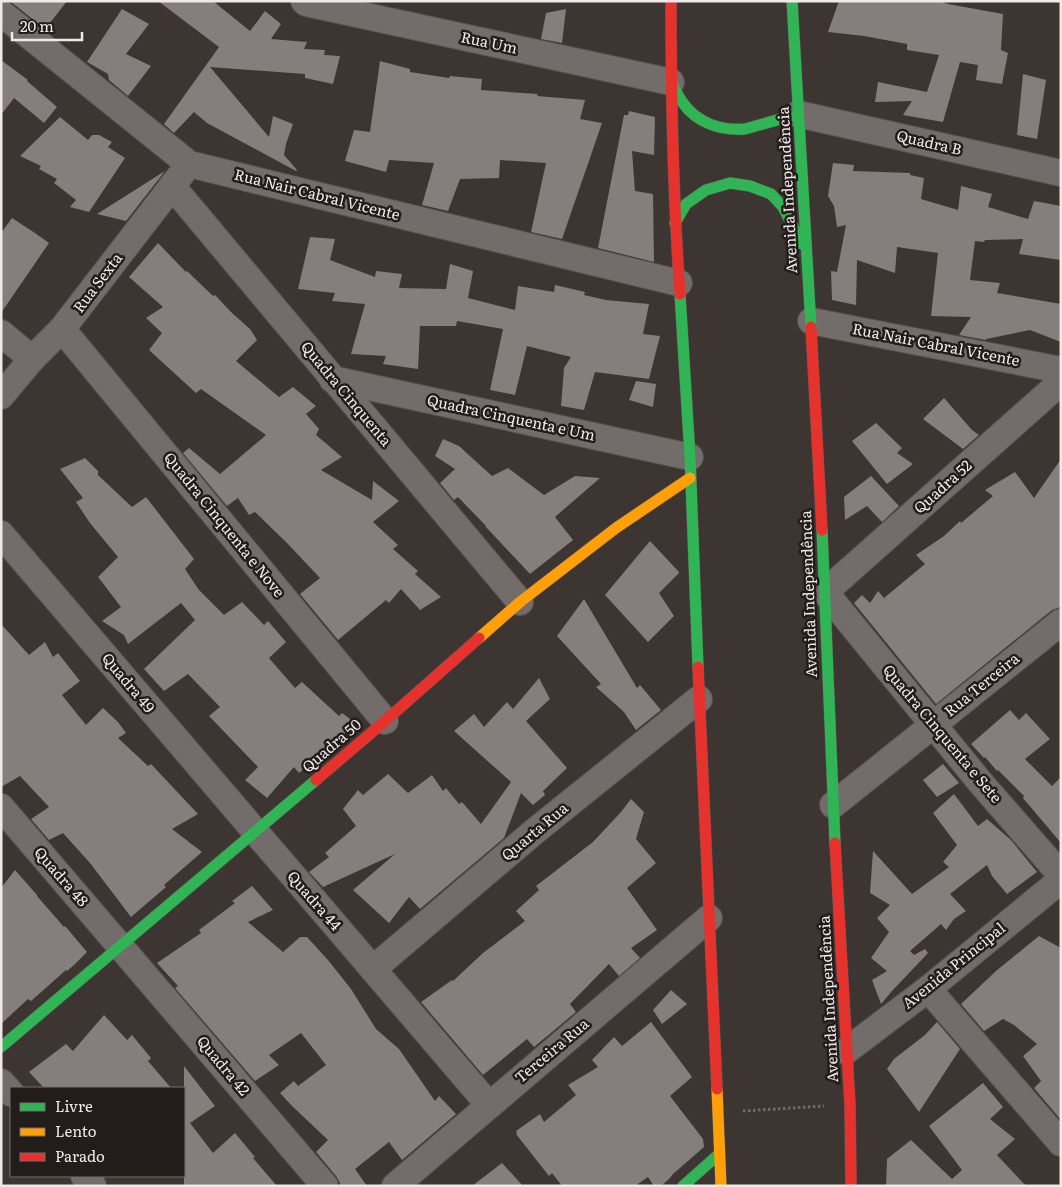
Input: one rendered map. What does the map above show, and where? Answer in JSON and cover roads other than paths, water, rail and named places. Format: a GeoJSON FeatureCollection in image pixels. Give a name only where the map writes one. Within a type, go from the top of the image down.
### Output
{"type":"FeatureCollection","features":[{"type":"Feature","properties":{"kind":"main road"},"geometry":{"type":"LineString","coordinates":[[671,1],[675,223],[690,468],[721,1186]]}},
{"type":"Feature","properties":{"kind":"main road","name":"Avenida Independência"},"geometry":{"type":"LineString","coordinates":[[792,1],[825,592],[833,805],[846,1051],[855,1181]]}},
{"type":"Feature","properties":{"kind":"main road"},"geometry":{"type":"LineString","coordinates":[[672,82],[684,104],[693,114],[725,129],[744,129],[798,114]]}},
{"type":"Feature","properties":{"kind":"main road"},"geometry":{"type":"LineString","coordinates":[[675,223],[686,204],[706,190],[730,184],[750,186],[771,194],[783,207],[806,252]]}},
{"type":"Feature","properties":{"kind":"main road","name":"Quadra 50"},"geometry":{"type":"LineString","coordinates":[[1,1047],[385,721],[520,602],[690,468]]}},
{"type":"Feature","properties":{"kind":"main road"},"geometry":{"type":"LineString","coordinates":[[683,1186],[720,1154]]}},
{"type":"Feature","properties":{"kind":"street","name":"Rua Um"},"geometry":{"type":"LineString","coordinates":[[305,2],[672,82]]}},
{"type":"Feature","properties":{"kind":"street","name":"Rua Nair Cabral Vicente"},"geometry":{"type":"LineString","coordinates":[[1,12],[189,164],[679,283]]}},
{"type":"Feature","properties":{"kind":"street","name":"Quadra B"},"geometry":{"type":"LineString","coordinates":[[798,114],[1061,173]]}},
{"type":"Feature","properties":{"kind":"street","name":"Rua Sexta"},"geometry":{"type":"LineString","coordinates":[[1,396],[32,359],[62,329],[189,164]]}},
{"type":"Feature","properties":{"kind":"street","name":"Quadra Cinquenta"},"geometry":{"type":"LineString","coordinates":[[172,186],[520,602]]}},
{"type":"Feature","properties":{"kind":"street","name":"Rua Nair Cabral Vicente"},"geometry":{"type":"LineString","coordinates":[[811,321],[1061,370]]}},
{"type":"Feature","properties":{"kind":"street","name":"Quadra Cinquenta e Nove"},"geometry":{"type":"LineString","coordinates":[[62,329],[385,721]]}},
{"type":"Feature","properties":{"kind":"street"},"geometry":{"type":"LineString","coordinates":[[1,333],[32,359]]}},
{"type":"Feature","properties":{"kind":"street","name":"Quadra Cinquenta e Um"},"geometry":{"type":"LineString","coordinates":[[332,379],[690,468]]}},
{"type":"Feature","properties":{"kind":"street","name":"Quadra 52"},"geometry":{"type":"LineString","coordinates":[[825,592],[1061,382]]}},
{"type":"Feature","properties":{"kind":"street","name":"Quadra 49"},"geometry":{"type":"LineString","coordinates":[[1,534],[255,832]]}},
{"type":"Feature","properties":{"kind":"street","name":"Quadra Cinquenta e Sete"},"geometry":{"type":"LineString","coordinates":[[825,592],[980,782],[1061,875]]}},
{"type":"Feature","properties":{"kind":"street","name":"Rua Terceira"},"geometry":{"type":"LineString","coordinates":[[833,805],[1061,622]]}},
{"type":"Feature","properties":{"kind":"street","name":"Quarta Rua"},"geometry":{"type":"LineString","coordinates":[[374,970],[535,831],[699,698]]}},
{"type":"Feature","properties":{"kind":"street","name":"Quadra 48"},"geometry":{"type":"LineString","coordinates":[[1,807],[121,946]]}},
{"type":"Feature","properties":{"kind":"street","name":"Quadra 44"},"geometry":{"type":"LineString","coordinates":[[255,832],[488,1105]]}},
{"type":"Feature","properties":{"kind":"street","name":"Avenida Principal"},"geometry":{"type":"LineString","coordinates":[[846,1051],[928,989],[1061,880]]}},
{"type":"Feature","properties":{"kind":"street","name":"Terceira Rua"},"geometry":{"type":"LineString","coordinates":[[395,1186],[709,918]]}},
{"type":"Feature","properties":{"kind":"street","name":"Quadra 42"},"geometry":{"type":"LineString","coordinates":[[121,946],[325,1186]]}},
{"type":"Feature","properties":{"kind":"street"},"geometry":{"type":"LineString","coordinates":[[928,989],[1061,1143]]}},
{"type":"Feature","properties":{"kind":"street"},"geometry":{"type":"LineString","coordinates":[[1,1082],[10,1092]]}}]}
